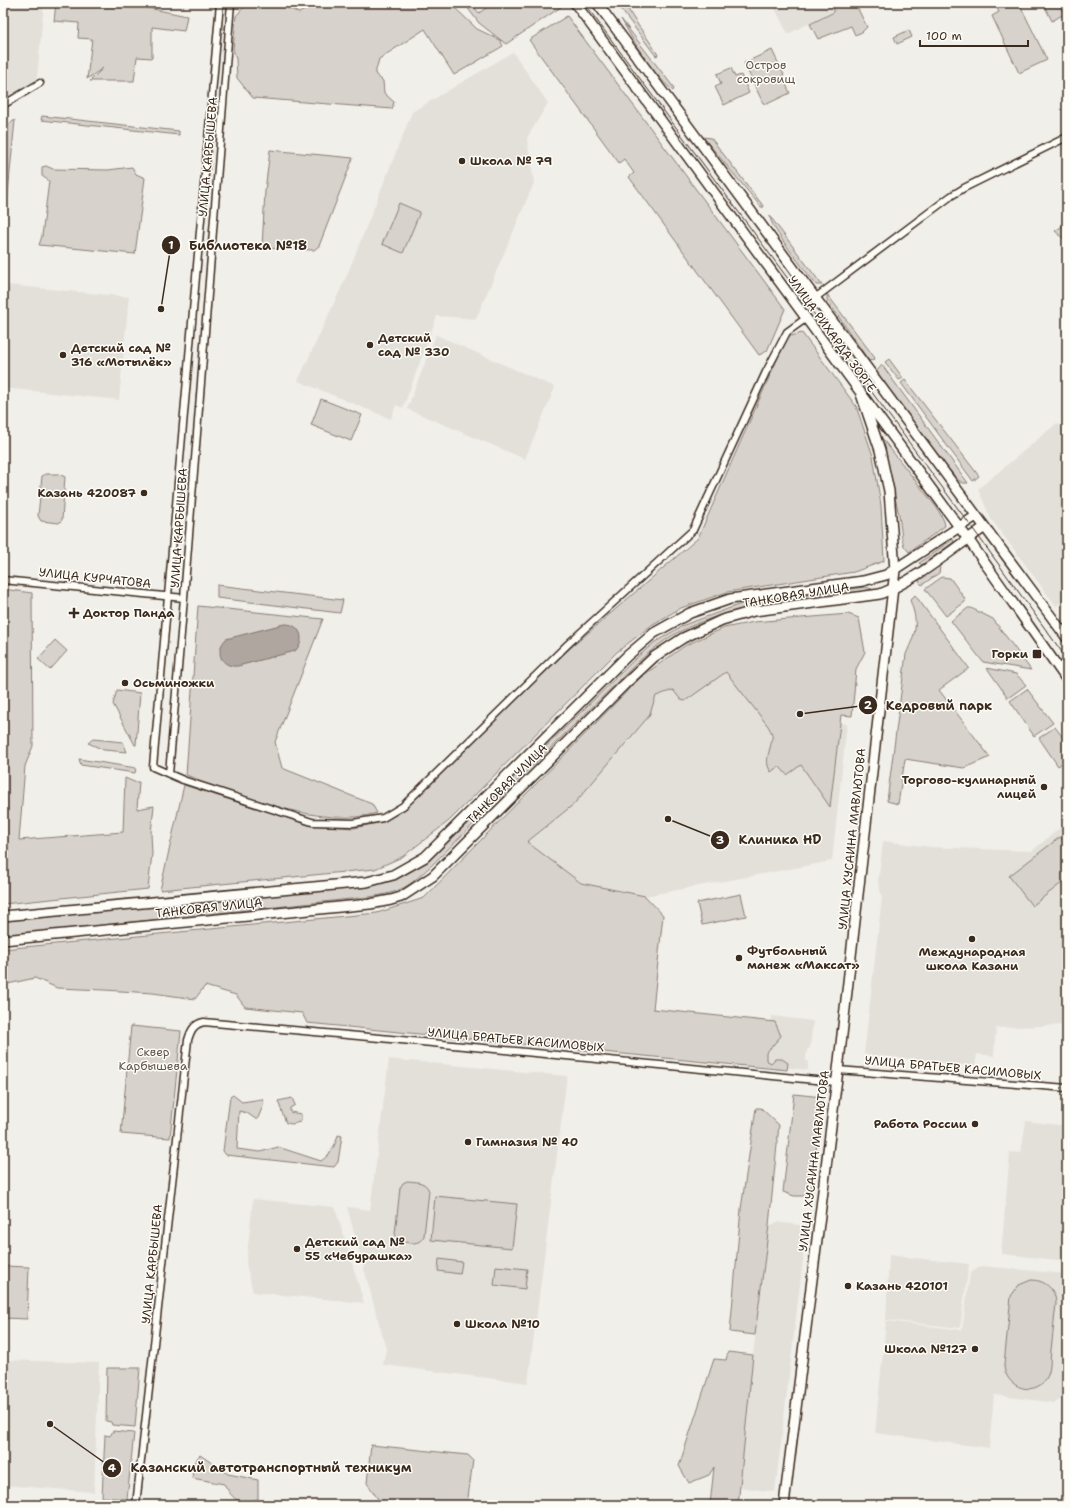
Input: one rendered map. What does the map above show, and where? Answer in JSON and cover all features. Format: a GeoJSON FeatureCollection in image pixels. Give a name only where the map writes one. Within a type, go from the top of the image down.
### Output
{"type":"FeatureCollection","features":[{"type":"Feature","properties":{"kind":"main road","name":"УЛИЦА РИХАРДА ЗОРГЕ"},"geometry":{"type":"LineString","coordinates":[[575,3],[805,319],[968,539],[1067,680]]}},
{"type":"Feature","properties":{"kind":"main road","name":"УЛИЦА РИХАРДА ЗОРГЕ"},"geometry":{"type":"LineString","coordinates":[[597,3],[1067,638]]}},
{"type":"Feature","properties":{"kind":"main road","name":"УЛИЦА ХУСАИНА МАВЛЮТОВА"},"geometry":{"type":"LineString","coordinates":[[784,1505],[838,1070],[895,570],[889,492],[880,450],[861,394]]}},
{"type":"Feature","properties":{"kind":"main road","name":"ТАНКОВАЯ УЛИЦА"},"geometry":{"type":"LineString","coordinates":[[3,916],[367,882],[393,875],[425,857],[626,656],[654,634],[690,613],[730,599],[868,580],[886,575],[976,516]]}},
{"type":"Feature","properties":{"kind":"main road","name":"ТАНКОВАЯ УЛИЦА"},"geometry":{"type":"LineString","coordinates":[[3,940],[370,904],[401,897],[433,876],[625,684],[654,657],[683,638],[722,620],[754,611],[880,594],[893,589],[913,577],[985,527]]}},
{"type":"Feature","properties":{"kind":"street","name":"УЛИЦА КАРБЫШЕВА"},"geometry":{"type":"LineString","coordinates":[[220,3],[153,768],[169,774],[231,3]]}},
{"type":"Feature","properties":{"kind":"street"},"geometry":{"type":"LineString","coordinates":[[3,105],[40,83]]}},
{"type":"Feature","properties":{"kind":"street"},"geometry":{"type":"LineString","coordinates":[[814,298],[957,192],[1067,137]]}},
{"type":"Feature","properties":{"kind":"street"},"geometry":{"type":"LineString","coordinates":[[169,774],[183,780],[312,822],[353,823],[383,818],[403,806],[568,644],[693,530],[766,372],[787,332],[805,319]]}},
{"type":"Feature","properties":{"kind":"street","name":"УЛИЦА КУРЧАТОВА"},"geometry":{"type":"LineString","coordinates":[[3,580],[184,598]]}},
{"type":"Feature","properties":{"kind":"street","name":"УЛИЦА БРАТЬЕВ КАСИМОВЫХ"},"geometry":{"type":"LineString","coordinates":[[194,1026],[204,1022],[836,1082]]}},
{"type":"Feature","properties":{"kind":"street","name":"УЛИЦА КАРБЫШЕВА"},"geometry":{"type":"LineString","coordinates":[[136,1505],[188,1040],[194,1026]]}},
{"type":"Feature","properties":{"kind":"street","name":"УЛИЦА БРАТЬЕВ КАСИМОВЫХ"},"geometry":{"type":"LineString","coordinates":[[838,1070],[1067,1088]]}},
{"type":"Feature","properties":{"kind":"shaded area"},"geometry":{"type":"Polygon","coordinates":[[[3,3],[44,3],[37,78],[31,86],[3,102],[3,3]]]}},
{"type":"Feature","properties":{"kind":"shaded area"},"geometry":{"type":"Polygon","coordinates":[[[772,3],[832,3],[834,11],[788,34],[772,3]]]}},
{"type":"Feature","properties":{"kind":"shaded area","name":"Школа № 79"},"geometry":{"type":"Polygon","coordinates":[[[513,52],[548,103],[527,138],[534,183],[476,319],[437,316],[403,408],[396,405],[391,419],[298,381],[347,275],[412,112],[513,52]]]}},
{"type":"Feature","properties":{"kind":"shaded area","name":"Детский сад № 316 «Мотылёк»"},"geometry":{"type":"Polygon","coordinates":[[[8,285],[129,297],[119,400],[3,388],[3,336],[8,285]]]}},
{"type":"Feature","properties":{"kind":"shaded area"},"geometry":{"type":"Polygon","coordinates":[[[436,335],[555,387],[525,459],[407,409],[436,335]]]}},
{"type":"Feature","properties":{"kind":"shaded area"},"geometry":{"type":"Polygon","coordinates":[[[1057,423],[1067,432],[1067,598],[1056,606],[991,519],[978,489],[1057,423]]]}},
{"type":"Feature","properties":{"kind":"shaded area"},"geometry":{"type":"Polygon","coordinates":[[[284,624],[294,626],[300,633],[301,642],[295,651],[238,666],[227,664],[221,658],[220,649],[226,639],[284,624]]]}},
{"type":"Feature","properties":{"kind":"shaded area"},"geometry":{"type":"Polygon","coordinates":[[[727,672],[762,713],[847,724],[832,861],[645,896],[581,883],[527,842],[574,804],[649,716],[656,696],[727,672]]]}},
{"type":"Feature","properties":{"kind":"shaded area","name":"Международная школа Казани"},"geometry":{"type":"Polygon","coordinates":[[[1067,822],[1067,1025],[996,1028],[994,1056],[977,1054],[975,1066],[864,1054],[882,897],[878,883],[883,841],[930,847],[1032,851],[1067,822]]]}},
{"type":"Feature","properties":{"kind":"shaded area"},"geometry":{"type":"Polygon","coordinates":[[[772,1016],[813,1021],[810,1048],[807,1050],[806,1060],[808,1062],[808,1070],[763,1065],[772,1016]]]}},
{"type":"Feature","properties":{"kind":"shaded area","name":"Гимназия № 40"},"geometry":{"type":"Polygon","coordinates":[[[389,1059],[567,1076],[528,1383],[383,1365],[386,1349],[347,1207],[370,1210],[389,1059]]]}},
{"type":"Feature","properties":{"kind":"shaded area"},"geometry":{"type":"Polygon","coordinates":[[[1026,1121],[1067,1126],[1067,1261],[1001,1254],[1010,1152],[1021,1153],[1026,1121]]]}},
{"type":"Feature","properties":{"kind":"shaded area","name":"Детский сад № 55 «Чебурашка»"},"geometry":{"type":"Polygon","coordinates":[[[253,1199],[335,1207],[364,1303],[253,1292],[246,1264],[253,1199]]]}},
{"type":"Feature","properties":{"kind":"shaded area"},"geometry":{"type":"Polygon","coordinates":[[[776,1222],[807,1226],[775,1492],[739,1487],[769,1225],[772,1226],[776,1222]]]}},
{"type":"Feature","properties":{"kind":"shaded area"},"geometry":{"type":"Polygon","coordinates":[[[889,1255],[969,1264],[960,1328],[886,1320],[889,1255]]]}},
{"type":"Feature","properties":{"kind":"shaded area","name":"Школа №127"},"geometry":{"type":"Polygon","coordinates":[[[982,1266],[1067,1274],[1067,1367],[1063,1398],[1055,1403],[994,1395],[989,1448],[875,1433],[886,1321],[962,1330],[970,1273],[982,1266]]]}},
{"type":"Feature","properties":{"kind":"shaded area"},"geometry":{"type":"Polygon","coordinates":[[[3,1360],[99,1363],[94,1492],[3,1485],[3,1360]]]}},
{"type":"Feature","properties":{"kind":"green space"},"geometry":{"type":"Polygon","coordinates":[[[56,3],[124,3],[187,16],[184,31],[152,27],[152,58],[137,57],[134,81],[90,81],[103,68],[87,79],[92,39],[78,38],[79,23],[54,21],[56,3]]]}},
{"type":"Feature","properties":{"kind":"green space"},"geometry":{"type":"Polygon","coordinates":[[[278,3],[299,13],[318,3],[452,3],[453,6],[477,29],[500,40],[503,46],[454,75],[425,29],[379,59],[375,74],[383,81],[384,93],[394,102],[392,109],[253,98],[237,78],[236,59],[233,49],[236,16],[244,7],[278,3]]]}},
{"type":"Feature","properties":{"kind":"green space"},"geometry":{"type":"Polygon","coordinates":[[[464,3],[471,3],[479,13],[493,3],[557,3],[561,7],[506,44],[479,23],[464,3]]]}},
{"type":"Feature","properties":{"kind":"green space"},"geometry":{"type":"Polygon","coordinates":[[[616,3],[625,3],[658,55],[656,56],[616,3]]]}},
{"type":"Feature","properties":{"kind":"green space"},"geometry":{"type":"Polygon","coordinates":[[[833,3],[855,3],[867,27],[862,32],[855,35],[851,26],[818,39],[810,24],[834,12],[833,3]]]}},
{"type":"Feature","properties":{"kind":"green space"},"geometry":{"type":"Polygon","coordinates":[[[994,3],[1019,3],[1047,60],[1019,73],[992,16],[999,12],[994,3]]]}},
{"type":"Feature","properties":{"kind":"green space"},"geometry":{"type":"Polygon","coordinates":[[[1043,3],[1058,3],[1064,14],[1052,21],[1043,3]]]}},
{"type":"Feature","properties":{"kind":"green space"},"geometry":{"type":"Polygon","coordinates":[[[567,16],[785,309],[767,351],[759,355],[629,177],[634,173],[624,159],[619,163],[529,40],[567,16]]]}},
{"type":"Feature","properties":{"kind":"green space"},"geometry":{"type":"Polygon","coordinates":[[[621,19],[674,88],[673,91],[650,66],[621,19]]]}},
{"type":"Feature","properties":{"kind":"green space"},"geometry":{"type":"Polygon","coordinates":[[[909,30],[912,37],[897,44],[894,37],[909,30]]]}},
{"type":"Feature","properties":{"kind":"green space","name":"Остров сокровищ"},"geometry":{"type":"Polygon","coordinates":[[[772,50],[784,75],[782,76],[790,93],[767,104],[763,103],[744,63],[772,50]]]}},
{"type":"Feature","properties":{"kind":"green space","name":"Остров сокровищ"},"geometry":{"type":"Polygon","coordinates":[[[731,68],[735,77],[741,75],[749,93],[724,105],[715,87],[721,84],[717,74],[731,68]]]}},
{"type":"Feature","properties":{"kind":"green space"},"geometry":{"type":"Polygon","coordinates":[[[42,116],[179,131],[179,135],[41,120],[42,116]]]}},
{"type":"Feature","properties":{"kind":"green space"},"geometry":{"type":"Polygon","coordinates":[[[15,120],[3,245],[3,128],[15,120]]]}},
{"type":"Feature","properties":{"kind":"green space"},"geometry":{"type":"Polygon","coordinates":[[[703,137],[711,138],[764,207],[761,207],[703,137]]]}},
{"type":"Feature","properties":{"kind":"green space"},"geometry":{"type":"Polygon","coordinates":[[[270,150],[353,158],[319,246],[314,250],[262,248],[265,191],[270,150]]]}},
{"type":"Feature","properties":{"kind":"green space"},"geometry":{"type":"Polygon","coordinates":[[[46,166],[53,169],[108,170],[132,167],[136,174],[145,178],[135,254],[39,245],[42,236],[49,181],[42,176],[42,167],[46,166]]]}},
{"type":"Feature","properties":{"kind":"green space"},"geometry":{"type":"Polygon","coordinates":[[[399,203],[420,212],[403,253],[382,244],[399,203]]]}},
{"type":"Feature","properties":{"kind":"green space"},"geometry":{"type":"Polygon","coordinates":[[[770,216],[822,285],[816,285],[782,240],[771,222],[770,216]]]}},
{"type":"Feature","properties":{"kind":"green space"},"geometry":{"type":"Polygon","coordinates":[[[1064,225],[1067,228],[1067,242],[1055,231],[1064,225]]]}},
{"type":"Feature","properties":{"kind":"green space"},"geometry":{"type":"Polygon","coordinates":[[[827,294],[875,358],[873,360],[869,361],[827,300],[827,294]]]}},
{"type":"Feature","properties":{"kind":"green space"},"geometry":{"type":"Polygon","coordinates":[[[802,333],[856,406],[873,456],[881,505],[884,561],[854,572],[727,592],[681,608],[653,624],[617,652],[449,821],[402,857],[375,869],[160,890],[184,785],[310,825],[354,828],[382,822],[405,808],[567,651],[698,538],[787,337],[802,333]]]}},
{"type":"Feature","properties":{"kind":"green space"},"geometry":{"type":"Polygon","coordinates":[[[889,359],[903,378],[899,380],[885,362],[889,359]]]}},
{"type":"Feature","properties":{"kind":"green space"},"geometry":{"type":"Polygon","coordinates":[[[882,365],[968,483],[963,483],[958,480],[934,451],[876,372],[882,365]]]}},
{"type":"Feature","properties":{"kind":"green space"},"geometry":{"type":"Polygon","coordinates":[[[905,380],[979,476],[973,481],[901,383],[905,380]]]}},
{"type":"Feature","properties":{"kind":"green space"},"geometry":{"type":"Polygon","coordinates":[[[321,399],[362,415],[351,441],[311,425],[321,399]]]}},
{"type":"Feature","properties":{"kind":"green space"},"geometry":{"type":"Polygon","coordinates":[[[881,437],[937,508],[944,521],[945,526],[909,552],[904,546],[902,539],[899,515],[881,437]]]}},
{"type":"Feature","properties":{"kind":"green space"},"geometry":{"type":"Polygon","coordinates":[[[46,474],[59,474],[65,477],[62,520],[59,523],[41,521],[38,516],[42,476],[46,474]]]}},
{"type":"Feature","properties":{"kind":"green space"},"geometry":{"type":"Polygon","coordinates":[[[953,539],[954,542],[922,565],[919,563],[953,539]]]}},
{"type":"Feature","properties":{"kind":"green space"},"geometry":{"type":"Polygon","coordinates":[[[937,564],[940,568],[939,573],[922,585],[919,582],[921,577],[937,564]]]}},
{"type":"Feature","properties":{"kind":"green space"},"geometry":{"type":"Polygon","coordinates":[[[942,577],[950,578],[965,599],[965,602],[946,616],[925,589],[942,577]]]}},
{"type":"Feature","properties":{"kind":"green space"},"geometry":{"type":"Polygon","coordinates":[[[217,585],[343,600],[340,613],[217,598],[217,585]]]}},
{"type":"Feature","properties":{"kind":"green space"},"geometry":{"type":"Polygon","coordinates":[[[865,587],[872,589],[866,592],[774,603],[728,613],[706,620],[678,632],[654,648],[638,662],[431,866],[416,879],[397,891],[369,897],[3,936],[3,921],[367,885],[396,880],[428,862],[635,659],[655,642],[684,625],[741,604],[865,587]]]}},
{"type":"Feature","properties":{"kind":"green space"},"geometry":{"type":"Polygon","coordinates":[[[3,589],[32,593],[33,746],[25,766],[19,840],[123,832],[125,778],[134,782],[139,782],[137,809],[154,806],[151,833],[152,854],[148,889],[3,904],[3,589]]]}},
{"type":"Feature","properties":{"kind":"green space"},"geometry":{"type":"Polygon","coordinates":[[[915,595],[969,668],[939,690],[990,757],[964,768],[905,759],[898,804],[887,801],[906,654],[915,628],[915,615],[910,600],[915,595]]]}},
{"type":"Feature","properties":{"kind":"green space"},"geometry":{"type":"Polygon","coordinates":[[[198,606],[323,619],[275,742],[282,768],[372,804],[377,813],[356,817],[333,817],[310,814],[263,802],[197,781],[197,779],[186,775],[198,606]]]}},
{"type":"Feature","properties":{"kind":"green space"},"geometry":{"type":"Polygon","coordinates":[[[968,608],[971,608],[993,619],[1031,670],[983,662],[951,621],[968,608]]]}},
{"type":"Feature","properties":{"kind":"green space"},"geometry":{"type":"Polygon","coordinates":[[[848,614],[859,618],[865,652],[856,669],[852,716],[841,715],[830,807],[801,765],[787,775],[779,766],[771,772],[768,764],[768,755],[772,736],[771,732],[726,672],[685,701],[681,700],[673,690],[656,696],[649,716],[574,804],[527,842],[581,883],[645,896],[663,915],[653,1009],[775,1022],[781,1036],[766,1053],[766,1060],[771,1063],[775,1059],[782,1059],[788,1063],[787,1070],[307,1023],[302,1013],[245,1007],[236,995],[205,986],[195,999],[153,993],[57,988],[35,978],[3,985],[3,949],[377,913],[424,898],[641,677],[686,645],[724,628],[754,622],[848,614]]]}},
{"type":"Feature","properties":{"kind":"green space"},"geometry":{"type":"Polygon","coordinates":[[[55,640],[67,651],[50,670],[38,659],[55,640]]]}},
{"type":"Feature","properties":{"kind":"green space"},"geometry":{"type":"Polygon","coordinates":[[[987,668],[1016,674],[1026,685],[1008,698],[987,668]]]}},
{"type":"Feature","properties":{"kind":"green space"},"geometry":{"type":"Polygon","coordinates":[[[1027,689],[1053,723],[1034,736],[1010,701],[1027,689]]]}},
{"type":"Feature","properties":{"kind":"green space"},"geometry":{"type":"Polygon","coordinates":[[[117,690],[140,693],[136,745],[113,704],[117,690]]]}},
{"type":"Feature","properties":{"kind":"green space"},"geometry":{"type":"Polygon","coordinates":[[[1055,727],[1067,743],[1067,760],[1058,766],[1039,738],[1055,727]]]}},
{"type":"Feature","properties":{"kind":"green space"},"geometry":{"type":"Polygon","coordinates":[[[93,739],[123,742],[127,752],[104,750],[88,743],[93,739]]]}},
{"type":"Feature","properties":{"kind":"green space"},"geometry":{"type":"Polygon","coordinates":[[[79,759],[136,768],[135,773],[81,765],[79,759]]]}},
{"type":"Feature","properties":{"kind":"green space"},"geometry":{"type":"Polygon","coordinates":[[[1060,837],[1067,846],[1067,879],[1032,906],[1009,876],[1060,837]]]}},
{"type":"Feature","properties":{"kind":"green space"},"geometry":{"type":"Polygon","coordinates":[[[741,894],[746,916],[702,925],[697,903],[741,894]]]}},
{"type":"Feature","properties":{"kind":"green space","name":"Сквер Карбышева"},"geometry":{"type":"Polygon","coordinates":[[[131,1026],[181,1031],[170,1138],[121,1134],[131,1026]]]}},
{"type":"Feature","properties":{"kind":"green space"},"geometry":{"type":"Polygon","coordinates":[[[794,1094],[822,1097],[811,1196],[794,1196],[783,1192],[794,1094]]]}},
{"type":"Feature","properties":{"kind":"green space"},"geometry":{"type":"Polygon","coordinates":[[[233,1095],[242,1102],[262,1099],[264,1104],[257,1120],[247,1113],[239,1111],[237,1149],[260,1152],[278,1147],[321,1161],[332,1150],[338,1135],[342,1136],[338,1162],[334,1167],[226,1155],[223,1151],[230,1097],[233,1095]]]}},
{"type":"Feature","properties":{"kind":"green space"},"geometry":{"type":"Polygon","coordinates":[[[292,1098],[295,1105],[290,1108],[290,1112],[301,1114],[300,1122],[292,1124],[286,1123],[278,1101],[292,1098]]]}},
{"type":"Feature","properties":{"kind":"green space"},"geometry":{"type":"Polygon","coordinates":[[[756,1108],[761,1108],[779,1125],[769,1225],[755,1335],[730,1332],[741,1209],[756,1108]]]}},
{"type":"Feature","properties":{"kind":"green space"},"geometry":{"type":"Polygon","coordinates":[[[407,1181],[426,1185],[429,1191],[424,1236],[417,1243],[399,1241],[395,1234],[400,1188],[403,1183],[407,1181]]]}},
{"type":"Feature","properties":{"kind":"green space"},"geometry":{"type":"Polygon","coordinates":[[[435,1196],[517,1204],[512,1248],[431,1240],[435,1196]]]}},
{"type":"Feature","properties":{"kind":"green space"},"geometry":{"type":"Polygon","coordinates":[[[439,1259],[462,1262],[460,1274],[438,1271],[439,1259]]]}},
{"type":"Feature","properties":{"kind":"green space"},"geometry":{"type":"Polygon","coordinates":[[[3,1266],[29,1267],[27,1319],[3,1318],[3,1266]]]}},
{"type":"Feature","properties":{"kind":"green space"},"geometry":{"type":"Polygon","coordinates":[[[496,1266],[527,1269],[525,1289],[494,1285],[496,1266]]]}},
{"type":"Feature","properties":{"kind":"green space"},"geometry":{"type":"Polygon","coordinates":[[[1031,1280],[1036,1280],[1046,1284],[1054,1294],[1056,1304],[1049,1372],[1043,1382],[1037,1387],[1030,1389],[1015,1385],[1009,1380],[1005,1373],[1004,1364],[1011,1296],[1019,1285],[1031,1280]]]}},
{"type":"Feature","properties":{"kind":"green space"},"geometry":{"type":"Polygon","coordinates":[[[728,1352],[753,1355],[738,1505],[710,1505],[714,1467],[709,1475],[689,1483],[679,1466],[714,1359],[726,1360],[728,1352]]]}},
{"type":"Feature","properties":{"kind":"green space"},"geometry":{"type":"Polygon","coordinates":[[[107,1368],[140,1368],[135,1427],[112,1425],[111,1422],[106,1421],[107,1368]]]}},
{"type":"Feature","properties":{"kind":"green space"},"geometry":{"type":"Polygon","coordinates":[[[113,1431],[134,1433],[127,1499],[102,1497],[105,1435],[110,1436],[113,1431]]]}},
{"type":"Feature","properties":{"kind":"green space"},"geometry":{"type":"Polygon","coordinates":[[[371,1445],[468,1455],[473,1460],[467,1505],[382,1505],[367,1483],[371,1445]]]}},
{"type":"Feature","properties":{"kind":"green space"},"geometry":{"type":"Polygon","coordinates":[[[200,1455],[228,1474],[258,1480],[258,1499],[241,1501],[231,1495],[224,1484],[192,1478],[194,1462],[200,1455]]]}},
{"type":"Feature","properties":{"kind":"tram line"},"geometry":{"type":"LineString","coordinates":[[584,3],[976,533],[1067,659]]}},
{"type":"Feature","properties":{"kind":"place","name":"Школа № 79"},"geometry":{"type":"Point","coordinates":[462,161]}},
{"type":"Feature","properties":{"kind":"place","name":"Библиотека №18"},"geometry":{"type":"Point","coordinates":[161,309]}},
{"type":"Feature","properties":{"kind":"place","name":"Детский сад № 330"},"geometry":{"type":"Point","coordinates":[370,345]}},
{"type":"Feature","properties":{"kind":"place","name":"Детский сад № 316 «Мотылёк»"},"geometry":{"type":"Point","coordinates":[63,355]}},
{"type":"Feature","properties":{"kind":"place","name":"Казань 420087"},"geometry":{"type":"Point","coordinates":[144,493]}},
{"type":"Feature","properties":{"kind":"place","name":"Доктор Панда"},"geometry":{"type":"Point","coordinates":[74,613]}},
{"type":"Feature","properties":{"kind":"place","name":"Горки"},"geometry":{"type":"Point","coordinates":[1037,654]}},
{"type":"Feature","properties":{"kind":"place","name":"Осьминожки"},"geometry":{"type":"Point","coordinates":[125,683]}},
{"type":"Feature","properties":{"kind":"place","name":"Кедровый парк"},"geometry":{"type":"Point","coordinates":[800,714]}},
{"type":"Feature","properties":{"kind":"place","name":"Торгово-кулинарный лицей"},"geometry":{"type":"Point","coordinates":[1044,787]}},
{"type":"Feature","properties":{"kind":"place","name":"Клиника HD"},"geometry":{"type":"Point","coordinates":[668,819]}},
{"type":"Feature","properties":{"kind":"place","name":"Международная школа Казани"},"geometry":{"type":"Point","coordinates":[972,939]}},
{"type":"Feature","properties":{"kind":"place","name":"Футбольный манеж «Максат»"},"geometry":{"type":"Point","coordinates":[739,958]}},
{"type":"Feature","properties":{"kind":"place","name":"Работа России"},"geometry":{"type":"Point","coordinates":[975,1124]}},
{"type":"Feature","properties":{"kind":"place","name":"Гимназия № 40"},"geometry":{"type":"Point","coordinates":[468,1142]}},
{"type":"Feature","properties":{"kind":"place","name":"Детский сад № 55 «Чебурашка»"},"geometry":{"type":"Point","coordinates":[297,1249]}},
{"type":"Feature","properties":{"kind":"place","name":"Казань 420101"},"geometry":{"type":"Point","coordinates":[848,1286]}},
{"type":"Feature","properties":{"kind":"place","name":"Школа №10"},"geometry":{"type":"Point","coordinates":[457,1324]}},
{"type":"Feature","properties":{"kind":"place","name":"Школа №127"},"geometry":{"type":"Point","coordinates":[975,1349]}},
{"type":"Feature","properties":{"kind":"place","name":"Казанский автотранспортный техникум"},"geometry":{"type":"Point","coordinates":[50,1424]}}]}
